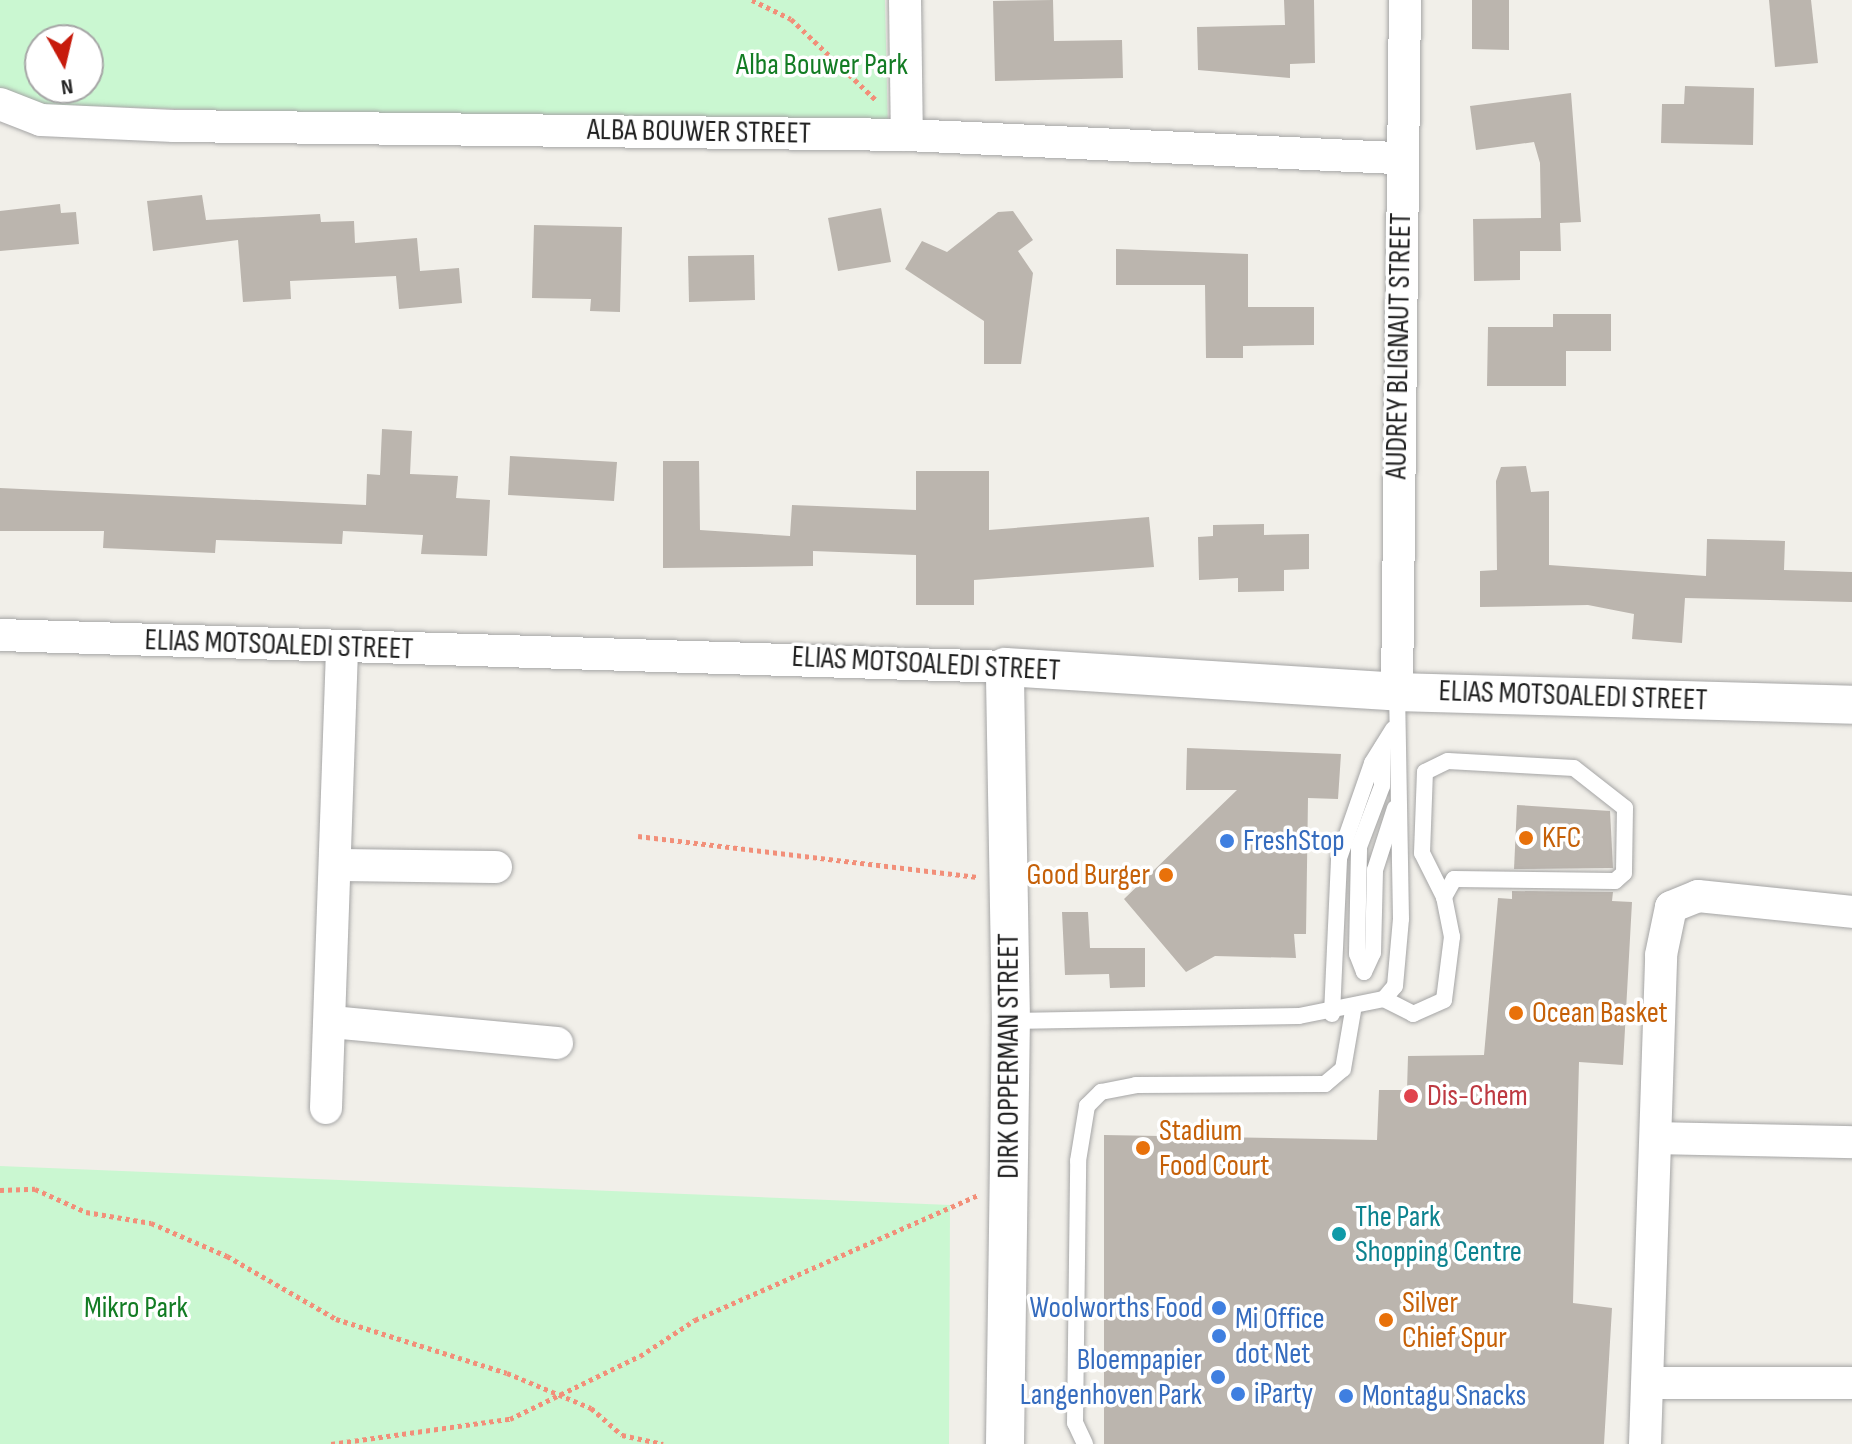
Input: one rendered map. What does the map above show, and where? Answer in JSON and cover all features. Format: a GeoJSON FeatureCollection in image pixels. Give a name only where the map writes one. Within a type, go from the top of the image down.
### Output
{"type":"FeatureCollection","features":[{"type":"Feature","properties":{"kind":"street"},"geometry":{"type":"LineString","coordinates":[[905,0],[907,135]]}},
{"type":"Feature","properties":{"kind":"street","name":"AUDREY BLIGNAUT STREET"},"geometry":{"type":"LineString","coordinates":[[1397,692],[1405,0]]}},
{"type":"Feature","properties":{"kind":"street","name":"ALBA BOUWER STREET"},"geometry":{"type":"LineString","coordinates":[[0,104],[41,120],[174,126],[907,135],[1401,158]]}},
{"type":"Feature","properties":{"kind":"street","name":"ELIAS MOTSOALEDI STREET"},"geometry":{"type":"LineString","coordinates":[[0,635],[1005,667],[1397,692],[1852,705]]}},
{"type":"Feature","properties":{"kind":"street"},"geometry":{"type":"LineString","coordinates":[[326,1108],[337,865],[342,647]]}},
{"type":"Feature","properties":{"kind":"street","name":"DIRK OPPERMAN STREET"},"geometry":{"type":"LineString","coordinates":[[1005,667],[1011,1021],[1005,1444]]}},
{"type":"Feature","properties":{"kind":"street"},"geometry":{"type":"LineString","coordinates":[[337,865],[496,867]]}},
{"type":"Feature","properties":{"kind":"street"},"geometry":{"type":"LineString","coordinates":[[1645,1444],[1661,955],[1671,907],[1698,896],[1852,912]]}},
{"type":"Feature","properties":{"kind":"street"},"geometry":{"type":"LineString","coordinates":[[331,1022],[557,1043]]}},
{"type":"Feature","properties":{"kind":"street"},"geometry":{"type":"LineString","coordinates":[[1657,1138],[1852,1142]]}},
{"type":"Feature","properties":{"kind":"street"},"geometry":{"type":"LineString","coordinates":[[1649,1383],[1852,1383]]}},
{"type":"Feature","properties":{"kind":"lane"},"geometry":{"type":"LineString","coordinates":[[1011,1021],[1332,1014],[1353,1011],[1384,999],[1395,986],[1400,956],[1393,729],[1397,692]]}},
{"type":"Feature","properties":{"kind":"lane"},"geometry":{"type":"LineString","coordinates":[[1393,729],[1381,749],[1382,786],[1359,847],[1357,954],[1364,972],[1373,953],[1375,870],[1397,803]]}},
{"type":"Feature","properties":{"kind":"lane"},"geometry":{"type":"LineString","coordinates":[[1332,1014],[1339,858],[1372,763],[1393,729]]}},
{"type":"Feature","properties":{"kind":"lane"},"geometry":{"type":"LineString","coordinates":[[1384,999],[1413,1014],[1444,1000],[1452,937],[1444,897],[1422,853],[1421,785],[1433,766],[1448,761],[1574,768],[1625,808],[1624,873],[1615,881],[1454,879],[1444,897]]}},
{"type":"Feature","properties":{"kind":"lane"},"geometry":{"type":"LineString","coordinates":[[1085,1444],[1075,1423],[1078,1161],[1087,1106],[1101,1092],[1136,1085],[1325,1084],[1343,1069],[1353,1011]]}},
{"type":"Feature","properties":{"kind":"path"},"geometry":{"type":"LineString","coordinates":[[752,0],[791,19],[907,135]]}},
{"type":"Feature","properties":{"kind":"path"},"geometry":{"type":"LineString","coordinates":[[638,836],[978,877]]}},
{"type":"Feature","properties":{"kind":"path"},"geometry":{"type":"LineString","coordinates":[[331,1444],[510,1419],[558,1398],[695,1320],[1008,1181]]}},
{"type":"Feature","properties":{"kind":"path"},"geometry":{"type":"LineString","coordinates":[[0,1190],[35,1189],[86,1212],[151,1223],[227,1256],[336,1319],[507,1373],[558,1398],[591,1408],[630,1439],[663,1444]]}},
{"type":"Feature","properties":{"kind":"green space","name":"Alba Bouwer Park"},"geometry":{"type":"Polygon","coordinates":[[[0,0],[885,0],[888,132],[27,104],[104,104],[104,24],[24,24],[24,102],[0,89],[0,0]]]}},
{"type":"Feature","properties":{"kind":"green space","name":"Mikro Park"},"geometry":{"type":"Polygon","coordinates":[[[0,1166],[950,1205],[949,1444],[0,1444],[0,1166]]]}},
{"type":"Feature","properties":{"kind":"building"},"geometry":{"type":"Polygon","coordinates":[[[1053,0],[1054,41],[1122,40],[1123,78],[995,81],[993,1],[1053,0]]]}},
{"type":"Feature","properties":{"kind":"building"},"geometry":{"type":"Polygon","coordinates":[[[1284,0],[1314,0],[1315,63],[1290,64],[1290,78],[1198,70],[1197,27],[1285,25],[1284,0]]]}},
{"type":"Feature","properties":{"kind":"building"},"geometry":{"type":"Polygon","coordinates":[[[1472,0],[1509,0],[1509,50],[1472,49],[1472,0]]]}},
{"type":"Feature","properties":{"kind":"building"},"geometry":{"type":"Polygon","coordinates":[[[1769,0],[1811,0],[1818,63],[1775,67],[1769,0]]]}},
{"type":"Feature","properties":{"kind":"building"},"geometry":{"type":"Polygon","coordinates":[[[1685,86],[1754,88],[1753,145],[1661,143],[1662,104],[1684,104],[1685,86]]]}},
{"type":"Feature","properties":{"kind":"building"},"geometry":{"type":"Polygon","coordinates":[[[1571,93],[1581,222],[1560,223],[1561,251],[1520,251],[1520,280],[1474,281],[1473,219],[1541,218],[1540,163],[1534,142],[1476,150],[1470,106],[1571,93]]]}},
{"type":"Feature","properties":{"kind":"building"},"geometry":{"type":"Polygon","coordinates":[[[202,195],[206,220],[320,214],[321,222],[354,221],[355,243],[417,238],[420,271],[459,268],[462,303],[399,309],[396,276],[290,281],[291,299],[243,302],[238,240],[153,251],[147,201],[202,195]]]}},
{"type":"Feature","properties":{"kind":"building"},"geometry":{"type":"Polygon","coordinates":[[[60,204],[61,213],[76,212],[79,244],[0,251],[0,211],[60,204]]]}},
{"type":"Feature","properties":{"kind":"building"},"geometry":{"type":"Polygon","coordinates":[[[881,208],[891,262],[838,271],[828,218],[881,208]]]}},
{"type":"Feature","properties":{"kind":"building"},"geometry":{"type":"Polygon","coordinates":[[[1013,211],[1033,240],[1018,251],[1033,273],[1021,364],[984,364],[984,321],[905,269],[922,241],[947,252],[998,212],[1013,211]]]}},
{"type":"Feature","properties":{"kind":"building"},"geometry":{"type":"Polygon","coordinates":[[[534,225],[622,227],[620,312],[590,311],[591,299],[532,298],[534,225]]]}},
{"type":"Feature","properties":{"kind":"building"},"geometry":{"type":"Polygon","coordinates":[[[1116,249],[1248,254],[1248,307],[1314,307],[1314,345],[1243,346],[1243,358],[1206,358],[1205,285],[1116,285],[1116,249]]]}},
{"type":"Feature","properties":{"kind":"building"},"geometry":{"type":"Polygon","coordinates":[[[754,255],[755,300],[689,302],[688,256],[754,255]]]}},
{"type":"Feature","properties":{"kind":"building"},"geometry":{"type":"Polygon","coordinates":[[[1553,314],[1611,314],[1611,351],[1566,351],[1566,386],[1487,386],[1488,327],[1553,327],[1553,314]]]}},
{"type":"Feature","properties":{"kind":"building"},"geometry":{"type":"Polygon","coordinates":[[[382,429],[412,431],[410,474],[458,476],[456,498],[490,500],[487,556],[421,554],[423,535],[343,531],[342,544],[216,540],[215,553],[103,548],[104,531],[0,531],[0,488],[366,505],[367,474],[380,475],[382,429]]]}},
{"type":"Feature","properties":{"kind":"building"},"geometry":{"type":"Polygon","coordinates":[[[510,456],[617,462],[614,501],[508,495],[510,456]]]}},
{"type":"Feature","properties":{"kind":"building"},"geometry":{"type":"Polygon","coordinates":[[[663,461],[699,461],[700,530],[790,536],[792,505],[916,510],[916,471],[989,471],[989,530],[1149,517],[1154,567],[974,580],[974,605],[916,605],[916,555],[813,551],[813,566],[663,568],[663,461]]]}},
{"type":"Feature","properties":{"kind":"building"},"geometry":{"type":"Polygon","coordinates":[[[1526,466],[1531,492],[1549,491],[1549,565],[1706,576],[1707,539],[1785,541],[1784,570],[1852,572],[1852,602],[1685,598],[1682,643],[1632,639],[1634,614],[1588,605],[1480,607],[1480,571],[1497,570],[1496,481],[1501,467],[1526,466]]]}},
{"type":"Feature","properties":{"kind":"building"},"geometry":{"type":"Polygon","coordinates":[[[1264,524],[1264,535],[1309,534],[1309,569],[1284,570],[1284,591],[1238,592],[1238,578],[1199,580],[1198,537],[1213,536],[1213,525],[1264,524]]]}},
{"type":"Feature","properties":{"kind":"building"},"geometry":{"type":"Polygon","coordinates":[[[1187,748],[1341,754],[1338,799],[1308,798],[1306,934],[1294,934],[1296,958],[1215,956],[1186,972],[1124,899],[1237,790],[1186,790],[1187,748]]]}},
{"type":"Feature","properties":{"kind":"building"},"geometry":{"type":"Polygon","coordinates":[[[1517,805],[1610,811],[1613,868],[1514,869],[1517,805]]]}},
{"type":"Feature","properties":{"kind":"building","name":"The Park Shopping Centre"},"geometry":{"type":"Polygon","coordinates":[[[1512,891],[1613,892],[1612,901],[1632,902],[1623,1065],[1579,1062],[1573,1303],[1612,1308],[1604,1444],[1104,1444],[1104,1135],[1377,1140],[1379,1090],[1407,1090],[1408,1056],[1484,1055],[1498,898],[1512,899],[1512,891]]]}},
{"type":"Feature","properties":{"kind":"building"},"geometry":{"type":"Polygon","coordinates":[[[1062,912],[1088,912],[1090,948],[1145,948],[1145,987],[1110,988],[1109,974],[1065,975],[1062,912]]]}},
{"type":"Feature","properties":{"kind":"place","name":"KFC"},"geometry":{"type":"Point","coordinates":[1526,838]}},
{"type":"Feature","properties":{"kind":"place","name":"FreshStop"},"geometry":{"type":"Point","coordinates":[1227,841]}},
{"type":"Feature","properties":{"kind":"place","name":"Good Burger"},"geometry":{"type":"Point","coordinates":[1166,875]}},
{"type":"Feature","properties":{"kind":"place","name":"Ocean Basket"},"geometry":{"type":"Point","coordinates":[1516,1013]}},
{"type":"Feature","properties":{"kind":"place","name":"Dis-Chem"},"geometry":{"type":"Point","coordinates":[1411,1096]}},
{"type":"Feature","properties":{"kind":"place","name":"Stadium Food Court"},"geometry":{"type":"Point","coordinates":[1143,1148]}},
{"type":"Feature","properties":{"kind":"place","name":"The Park Shopping Centre"},"geometry":{"type":"Point","coordinates":[1339,1234]}},
{"type":"Feature","properties":{"kind":"place","name":"Woolworths Food"},"geometry":{"type":"Point","coordinates":[1219,1308]}},
{"type":"Feature","properties":{"kind":"place","name":"Silver Chief Spur"},"geometry":{"type":"Point","coordinates":[1386,1320]}},
{"type":"Feature","properties":{"kind":"place","name":"Mi Office dot Net"},"geometry":{"type":"Point","coordinates":[1219,1336]}},
{"type":"Feature","properties":{"kind":"place","name":"Bloempapier Langenhoven Park"},"geometry":{"type":"Point","coordinates":[1218,1377]}},
{"type":"Feature","properties":{"kind":"place","name":"iParty"},"geometry":{"type":"Point","coordinates":[1238,1394]}},
{"type":"Feature","properties":{"kind":"place","name":"Montagu Snacks"},"geometry":{"type":"Point","coordinates":[1346,1396]}}]}
